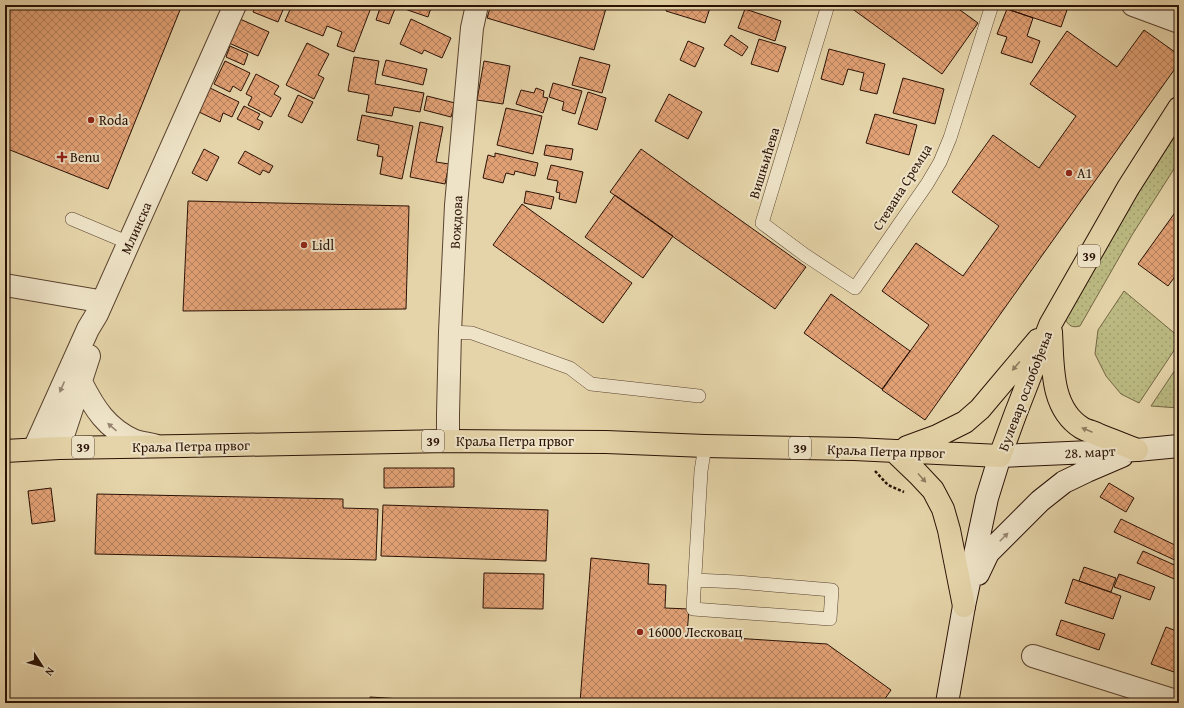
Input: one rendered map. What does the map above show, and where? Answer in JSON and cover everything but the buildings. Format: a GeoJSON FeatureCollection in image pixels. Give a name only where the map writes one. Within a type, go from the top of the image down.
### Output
{"type":"FeatureCollection","features":[{"type":"Feature","properties":{"kind":"main road","name":"Булевар ослобођења"},"geometry":{"type":"LineString","coordinates":[[1000,456],[1050,325],[1128,188],[1179,108]]}},
{"type":"Feature","properties":{"kind":"main road"},"geometry":{"type":"LineString","coordinates":[[1050,325],[1054,377],[1057,395],[1063,409],[1070,418],[1082,428],[1136,450]]}},
{"type":"Feature","properties":{"kind":"main road"},"geometry":{"type":"LineString","coordinates":[[964,606],[949,530],[943,509],[933,490],[894,451],[937,436],[965,422],[980,409],[1050,325]]}},
{"type":"Feature","properties":{"kind":"main road","name":"Краља Петра првог"},"geometry":{"type":"LineString","coordinates":[[5,451],[59,448],[448,440],[606,442],[854,449],[1000,456]]}},
{"type":"Feature","properties":{"kind":"street","name":"Млинска"},"geometry":{"type":"LineString","coordinates":[[34,449],[88,329],[95,307],[129,243],[235,5]]}},
{"type":"Feature","properties":{"kind":"street","name":"Вождова"},"geometry":{"type":"LineString","coordinates":[[448,440],[450,332],[456,205],[472,28],[477,5]]}},
{"type":"Feature","properties":{"kind":"street"},"geometry":{"type":"LineString","coordinates":[[1134,5],[1179,22]]}},
{"type":"Feature","properties":{"kind":"street"},"geometry":{"type":"LineString","coordinates":[[5,285],[95,307],[97,330],[59,448]]}},
{"type":"Feature","properties":{"kind":"street"},"geometry":{"type":"LineString","coordinates":[[81,382],[92,404],[103,419],[116,431],[136,441],[161,446]]}},
{"type":"Feature","properties":{"kind":"street","name":"28. март"},"geometry":{"type":"LineString","coordinates":[[1000,456],[1136,450],[1179,446]]}},
{"type":"Feature","properties":{"kind":"street"},"geometry":{"type":"LineString","coordinates":[[964,606],[988,553],[1040,501],[1064,482],[1087,470],[1136,450]]}},
{"type":"Feature","properties":{"kind":"street","name":"Булевар ослобођења"},"geometry":{"type":"LineString","coordinates":[[947,703],[964,606],[987,498],[1000,456]]}},
{"type":"Feature","properties":{"kind":"street"},"geometry":{"type":"LineString","coordinates":[[1033,656],[1179,702]]}},
{"type":"Feature","properties":{"kind":"lane","name":"Вишњићева"},"geometry":{"type":"LineString","coordinates":[[828,5],[762,223],[805,255],[855,288]]}},
{"type":"Feature","properties":{"kind":"lane","name":"Стевана Сремца"},"geometry":{"type":"LineString","coordinates":[[855,288],[927,184],[940,162],[950,138],[992,5]]}},
{"type":"Feature","properties":{"kind":"lane"},"geometry":{"type":"LineString","coordinates":[[72,219],[129,243]]}},
{"type":"Feature","properties":{"kind":"lane"},"geometry":{"type":"LineString","coordinates":[[450,332],[472,333],[570,368],[591,384],[699,396]]}},
{"type":"Feature","properties":{"kind":"lane"},"geometry":{"type":"LineString","coordinates":[[695,580],[744,582],[832,590],[830,619],[693,609],[701,471],[706,446]]}},
{"type":"Feature","properties":{"kind":"path"},"geometry":{"type":"LineString","coordinates":[[854,449],[888,485],[909,494]]}},
{"type":"Feature","properties":{"kind":"shaded area"},"geometry":{"type":"Polygon","coordinates":[[[1179,128],[1179,161],[1132,235],[1080,326],[1071,326],[1065,319],[1116,227],[1179,128]]]}},
{"type":"Feature","properties":{"kind":"shaded area"},"geometry":{"type":"Polygon","coordinates":[[[1124,291],[1179,337],[1179,343],[1139,403],[1121,394],[1106,376],[1095,354],[1098,330],[1124,291]]]}},
{"type":"Feature","properties":{"kind":"shaded area"},"geometry":{"type":"Polygon","coordinates":[[[1179,364],[1179,408],[1151,406],[1179,364]]]}},
{"type":"Feature","properties":{"kind":"place","name":"Roda"},"geometry":{"type":"Point","coordinates":[91,120]}},
{"type":"Feature","properties":{"kind":"place","name":"Benu"},"geometry":{"type":"Point","coordinates":[62,157]}},
{"type":"Feature","properties":{"kind":"place","name":"A1"},"geometry":{"type":"Point","coordinates":[1069,173]}},
{"type":"Feature","properties":{"kind":"place","name":"Lidl"},"geometry":{"type":"Point","coordinates":[304,245]}},
{"type":"Feature","properties":{"kind":"place","name":"16000 Лесковац"},"geometry":{"type":"Point","coordinates":[640,632]}}]}
